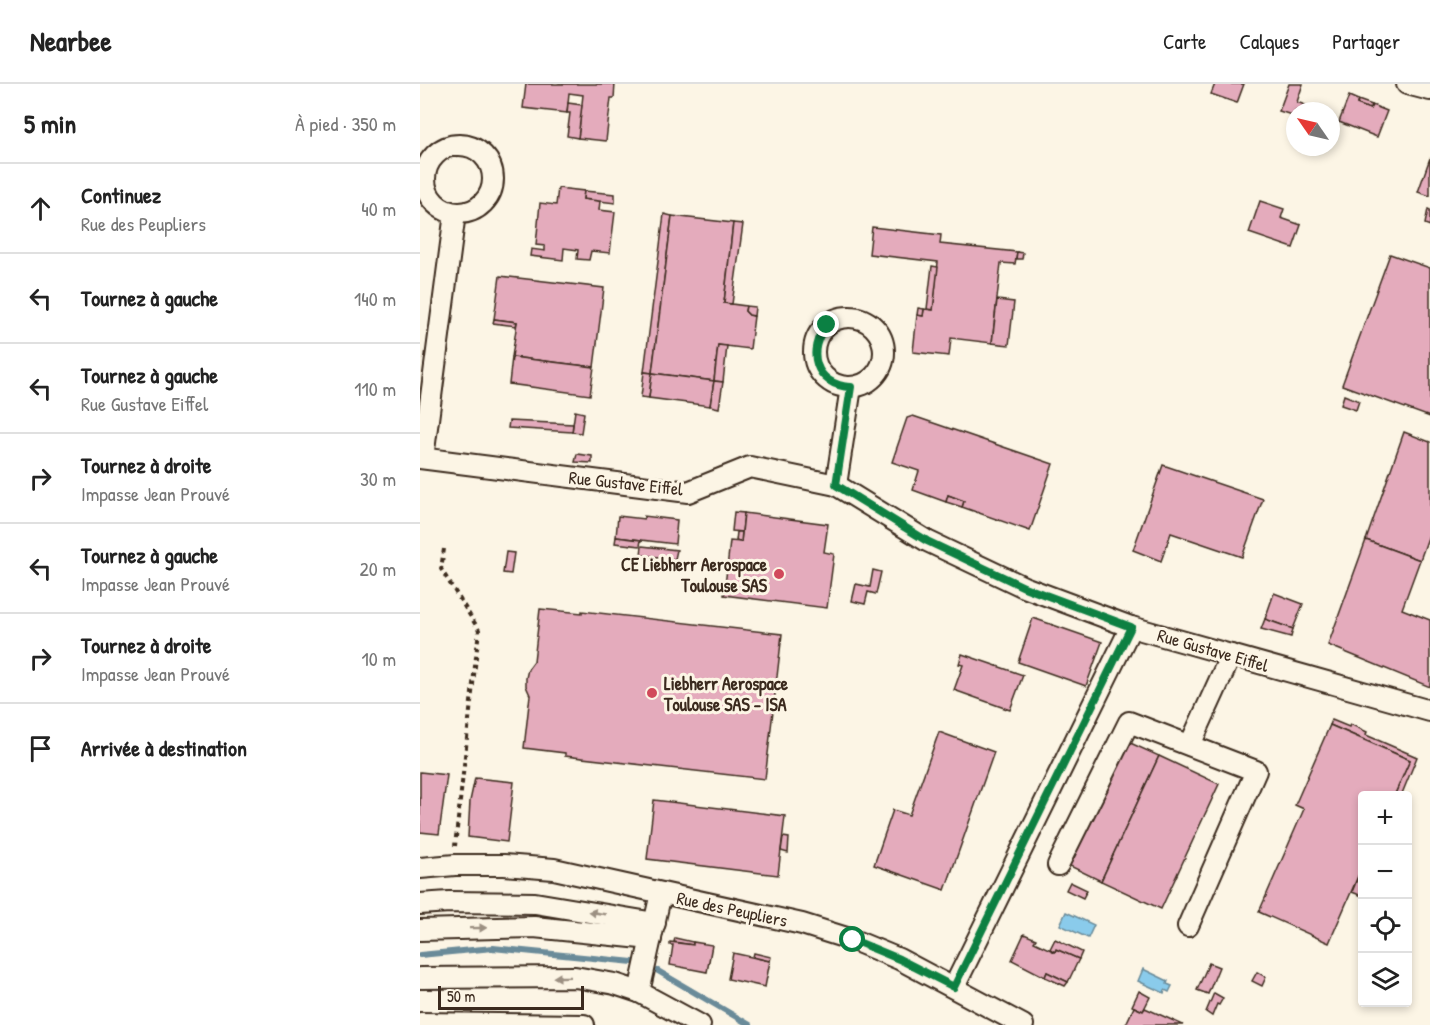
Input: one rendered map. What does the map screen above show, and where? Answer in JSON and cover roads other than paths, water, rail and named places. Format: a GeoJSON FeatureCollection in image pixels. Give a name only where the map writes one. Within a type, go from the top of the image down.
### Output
{"type":"FeatureCollection","features":[{"type":"Feature","properties":{"kind":"street"},"geometry":{"type":"LineString","coordinates":[[1407,84],[1430,90]]}},
{"type":"Feature","properties":{"kind":"street"},"geometry":{"type":"LineString","coordinates":[[422,458],[455,213]]}},
{"type":"Feature","properties":{"kind":"street"},"geometry":{"type":"LineString","coordinates":[[836,485],[851,387]]}},
{"type":"Feature","properties":{"kind":"street","name":"Rue Gustave Eiffel"},"geometry":{"type":"LineString","coordinates":[[422,458],[688,492],[750,467],[836,485],[927,541],[1024,587],[1131,627],[1430,711]]}},
{"type":"Feature","properties":{"kind":"street"},"geometry":{"type":"LineString","coordinates":[[954,987],[1131,627]]}},
{"type":"Feature","properties":{"kind":"street"},"geometry":{"type":"LineString","coordinates":[[1190,745],[1231,655]]}},
{"type":"Feature","properties":{"kind":"street"},"geometry":{"type":"LineString","coordinates":[[1058,865],[1129,722],[1256,771],[1188,926]]}},
{"type":"Feature","properties":{"kind":"street","name":"Rue des Peupliers"},"geometry":{"type":"LineString","coordinates":[[420,868],[504,865],[554,869],[802,924],[853,940],[899,959],[1023,1025]]}},
{"type":"Feature","properties":{"kind":"street"},"geometry":{"type":"LineString","coordinates":[[639,992],[661,893]]}},
{"type":"Feature","properties":{"kind":"street"},"geometry":{"type":"LineString","coordinates":[[420,904],[535,903],[653,931]]}},
{"type":"Feature","properties":{"kind":"street"},"geometry":{"type":"LineString","coordinates":[[420,930],[534,927],[653,931]]}},
{"type":"Feature","properties":{"kind":"street"},"geometry":{"type":"LineString","coordinates":[[420,978],[575,977],[606,982],[639,992],[688,1022]]}},
{"type":"Feature","properties":{"kind":"street"},"geometry":{"type":"LineString","coordinates":[[420,1023],[584,1025]]}},
{"type":"Feature","properties":{"kind":"water"},"geometry":{"type":"Polygon","coordinates":[[[1066,912],[1094,925],[1088,938],[1060,925],[1066,912]]]}},
{"type":"Feature","properties":{"kind":"water"},"geometry":{"type":"Polygon","coordinates":[[[1143,969],[1168,981],[1167,984],[1172,986],[1169,992],[1165,990],[1164,993],[1138,981],[1143,969]]]}},
{"type":"Feature","properties":{"kind":"waterway"},"geometry":{"type":"LineString","coordinates":[[420,955],[493,948],[633,962]]}},
{"type":"Feature","properties":{"kind":"waterway"},"geometry":{"type":"LineString","coordinates":[[658,971],[750,1025]]}},
{"type":"Feature","properties":{"kind":"place","name":"CE Liebherr Aerospace Toulouse SAS"},"geometry":{"type":"Point","coordinates":[779,574]}},
{"type":"Feature","properties":{"kind":"place","name":"Liebherr Aerospace Toulouse SAS - ISA"},"geometry":{"type":"Point","coordinates":[652,693]}}]}
